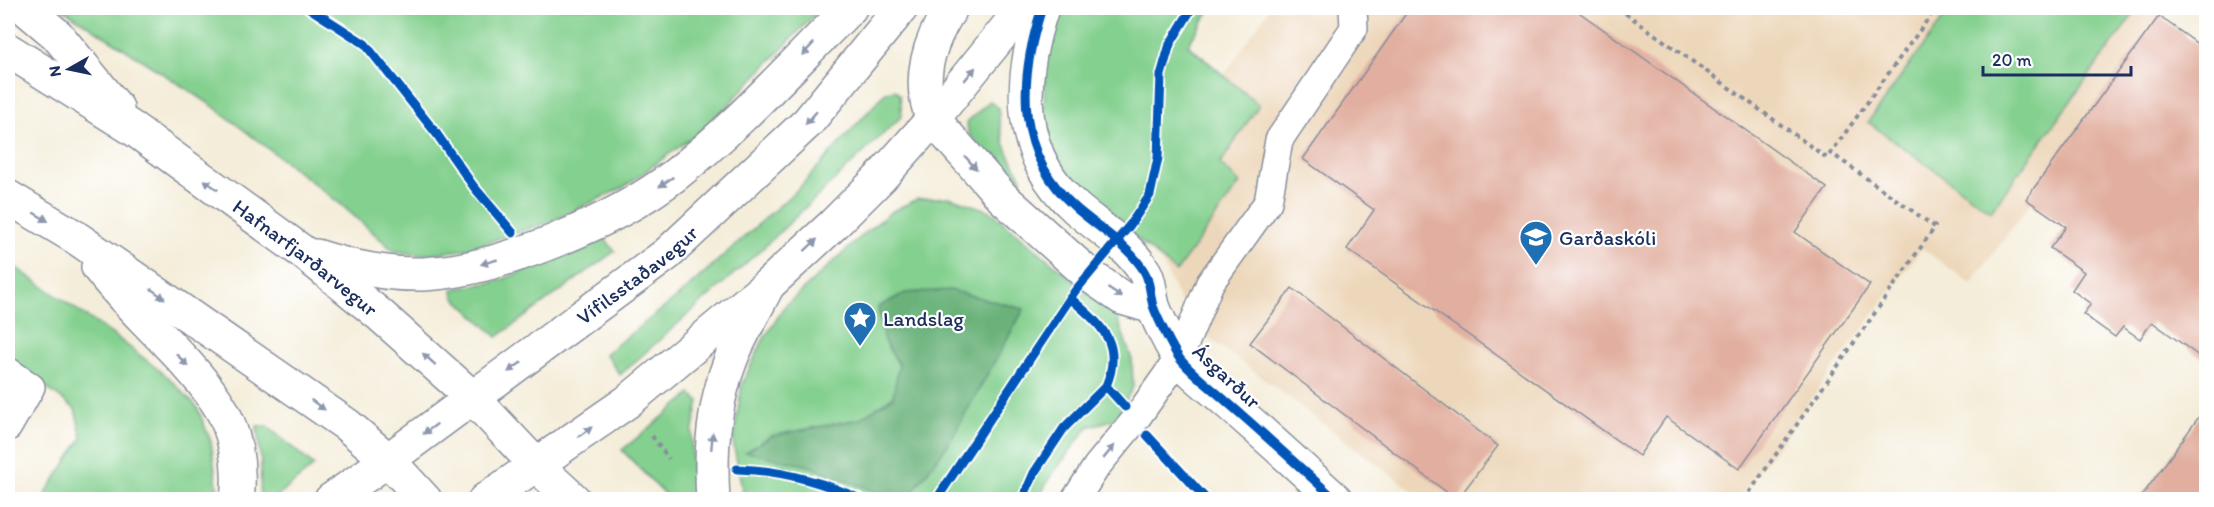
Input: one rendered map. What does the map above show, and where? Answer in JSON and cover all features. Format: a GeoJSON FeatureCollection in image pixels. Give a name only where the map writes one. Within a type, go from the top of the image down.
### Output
{"type":"FeatureCollection","features":[{"type":"Feature","properties":{"kind":"main road"},"geometry":{"type":"LineString","coordinates":[[25,8],[57,35],[135,130]]}},
{"type":"Feature","properties":{"kind":"main road"},"geometry":{"type":"LineString","coordinates":[[304,253],[345,266],[423,274],[477,266],[518,254],[570,233],[632,205],[675,175],[741,118],[849,8]]}},
{"type":"Feature","properties":{"kind":"main road","name":"Vífilsstaðavegur"},"geometry":{"type":"LineString","coordinates":[[331,500],[667,254],[807,122],[902,8]]}},
{"type":"Feature","properties":{"kind":"main road"},"geometry":{"type":"LineString","coordinates":[[951,8],[939,25],[928,57],[925,75],[924,92],[933,119],[1003,198],[1089,275],[1122,298],[1154,307]]}},
{"type":"Feature","properties":{"kind":"main road"},"geometry":{"type":"LineString","coordinates":[[485,500],[627,402],[768,285],[881,177],[933,119],[1023,8]]}},
{"type":"Feature","properties":{"kind":"main road","name":"Ásgarður"},"geometry":{"type":"LineString","coordinates":[[1042,8],[1035,27],[1026,85],[1026,106],[1031,138],[1040,165],[1055,188],[1117,241],[1145,272],[1154,307],[1179,358],[1336,500]]}},
{"type":"Feature","properties":{"kind":"main road","name":"Hafnarfjarðarvegur"},"geometry":{"type":"LineString","coordinates":[[8,50],[135,130],[304,253],[380,315],[472,398],[537,466],[574,500]]}},
{"type":"Feature","properties":{"kind":"main road"},"geometry":{"type":"LineString","coordinates":[[8,197],[75,237],[347,425],[388,460],[425,500]]}},
{"type":"Feature","properties":{"kind":"main road"},"geometry":{"type":"LineString","coordinates":[[75,237],[107,279],[218,403],[229,426],[236,451],[239,481],[237,500]]}},
{"type":"Feature","properties":{"kind":"main road"},"geometry":{"type":"LineString","coordinates":[[713,500],[712,438],[717,406],[731,359],[768,285]]}},
{"type":"Feature","properties":{"kind":"lane"},"geometry":{"type":"LineString","coordinates":[[1075,500],[1097,466],[1135,420],[1179,358],[1210,283],[1268,202],[1279,140],[1354,28],[1353,8]]}},
{"type":"Feature","properties":{"kind":"lane"},"geometry":{"type":"LineString","coordinates":[[8,371],[31,387],[8,428]]}},
{"type":"Feature","properties":{"kind":"path"},"geometry":{"type":"LineString","coordinates":[[1618,8],[1827,158],[1936,8]]}},
{"type":"Feature","properties":{"kind":"path"},"geometry":{"type":"LineString","coordinates":[[1744,500],[1935,227],[1831,153]]}},
{"type":"Feature","properties":{"kind":"shaded area","name":"Garðaskóli"},"geometry":{"type":"Polygon","coordinates":[[[1270,8],[2173,8],[1971,284],[1922,248],[1738,499],[1423,499],[1191,324],[1135,205],[1270,8]]]}},
{"type":"Feature","properties":{"kind":"green space"},"geometry":{"type":"Polygon","coordinates":[[[61,8],[821,8],[709,125],[624,187],[550,222],[463,250],[420,255],[394,251],[338,202],[210,104],[61,8]]]}},
{"type":"Feature","properties":{"kind":"green space"},"geometry":{"type":"Polygon","coordinates":[[[1064,8],[1211,8],[1188,45],[1259,105],[1220,164],[1240,183],[1176,272],[1062,174],[1044,121],[1045,58],[1057,20],[1064,8]]]}},
{"type":"Feature","properties":{"kind":"green space"},"geometry":{"type":"Polygon","coordinates":[[[1951,8],[2138,8],[1991,211],[1868,122],[1951,8]]]}},
{"type":"Feature","properties":{"kind":"green space"},"geometry":{"type":"Polygon","coordinates":[[[895,90],[900,95],[902,116],[763,248],[620,375],[605,354],[675,299],[800,187],[886,92],[895,90]]]}},
{"type":"Feature","properties":{"kind":"green space"},"geometry":{"type":"Polygon","coordinates":[[[990,101],[998,108],[1002,137],[1022,178],[1020,184],[1012,184],[969,134],[966,123],[990,101]]]}},
{"type":"Feature","properties":{"kind":"green space"},"geometry":{"type":"Polygon","coordinates":[[[949,197],[990,211],[1117,317],[1132,360],[1133,387],[1115,419],[1088,427],[1048,480],[1039,499],[744,499],[733,442],[742,384],[763,340],[785,306],[891,212],[917,199],[949,197]]]}},
{"type":"Feature","properties":{"kind":"green space"},"geometry":{"type":"Polygon","coordinates":[[[604,238],[615,251],[497,337],[454,297],[453,289],[499,281],[604,238]]]}},
{"type":"Feature","properties":{"kind":"green space"},"geometry":{"type":"Polygon","coordinates":[[[8,262],[119,339],[168,377],[197,407],[211,442],[218,493],[216,499],[42,499],[82,438],[75,409],[8,359],[8,262]]]}},
{"type":"Feature","properties":{"kind":"green space"},"geometry":{"type":"Polygon","coordinates":[[[950,290],[1024,309],[949,443],[907,499],[894,499],[809,466],[746,452],[771,436],[859,419],[893,397],[899,365],[884,341],[878,307],[905,293],[950,290]]]}},
{"type":"Feature","properties":{"kind":"green space"},"geometry":{"type":"Polygon","coordinates":[[[691,394],[699,401],[692,433],[692,485],[695,499],[669,499],[622,450],[691,394]]]}},
{"type":"Feature","properties":{"kind":"green space"},"geometry":{"type":"Polygon","coordinates":[[[257,426],[267,426],[314,466],[274,499],[263,499],[260,495],[261,464],[257,426]]]}},
{"type":"Feature","properties":{"kind":"building"},"geometry":{"type":"Polygon","coordinates":[[[1410,8],[1573,8],[1827,188],[1795,232],[1870,285],[1739,469],[1666,417],[1639,456],[1347,249],[1374,210],[1303,159],[1410,8]]]}},
{"type":"Feature","properties":{"kind":"building"},"geometry":{"type":"Polygon","coordinates":[[[2159,16],[2206,50],[2206,361],[2152,322],[2140,339],[2123,327],[2115,337],[2083,314],[2091,304],[2072,290],[2084,272],[2050,248],[2066,227],[2026,199],[2159,16]]]}},
{"type":"Feature","properties":{"kind":"building"},"geometry":{"type":"Polygon","coordinates":[[[1292,288],[1498,446],[1457,500],[1250,343],[1292,288]]]}},
{"type":"Feature","properties":{"kind":"building"},"geometry":{"type":"Polygon","coordinates":[[[2206,407],[2206,500],[2139,500],[2206,407]]]}},
{"type":"Feature","properties":{"kind":"cycle path"},"geometry":{"type":"LineString","coordinates":[[309,8],[365,44],[436,133],[474,187],[513,233]]}},
{"type":"Feature","properties":{"kind":"cycle path"},"geometry":{"type":"LineString","coordinates":[[1042,8],[1034,35],[1026,89],[1027,116],[1032,141],[1042,165],[1057,188],[1077,209],[1138,262],[1148,279],[1153,306],[1158,318],[1173,348],[1185,365],[1336,500]]}},
{"type":"Feature","properties":{"kind":"cycle path"},"geometry":{"type":"LineString","coordinates":[[936,500],[1075,291],[1130,225],[1150,195],[1158,158],[1161,75],[1170,44],[1192,8]]}},
{"type":"Feature","properties":{"kind":"cycle path"},"geometry":{"type":"LineString","coordinates":[[1070,298],[1100,326],[1106,336],[1111,346],[1112,358],[1106,386],[1125,407]]}},
{"type":"Feature","properties":{"kind":"cycle path"},"geometry":{"type":"LineString","coordinates":[[1022,500],[1034,473],[1064,428],[1106,386]]}},
{"type":"Feature","properties":{"kind":"cycle path"},"geometry":{"type":"LineString","coordinates":[[1147,435],[1207,500]]}},
{"type":"Feature","properties":{"kind":"cycle path"},"geometry":{"type":"LineString","coordinates":[[737,469],[786,474],[832,487],[862,500]]}},
{"type":"Feature","properties":{"kind":"place","name":"Garðaskóli"},"geometry":{"type":"Point","coordinates":[1536,266]}},
{"type":"Feature","properties":{"kind":"place","name":"Landslag"},"geometry":{"type":"Point","coordinates":[860,347]}}]}
